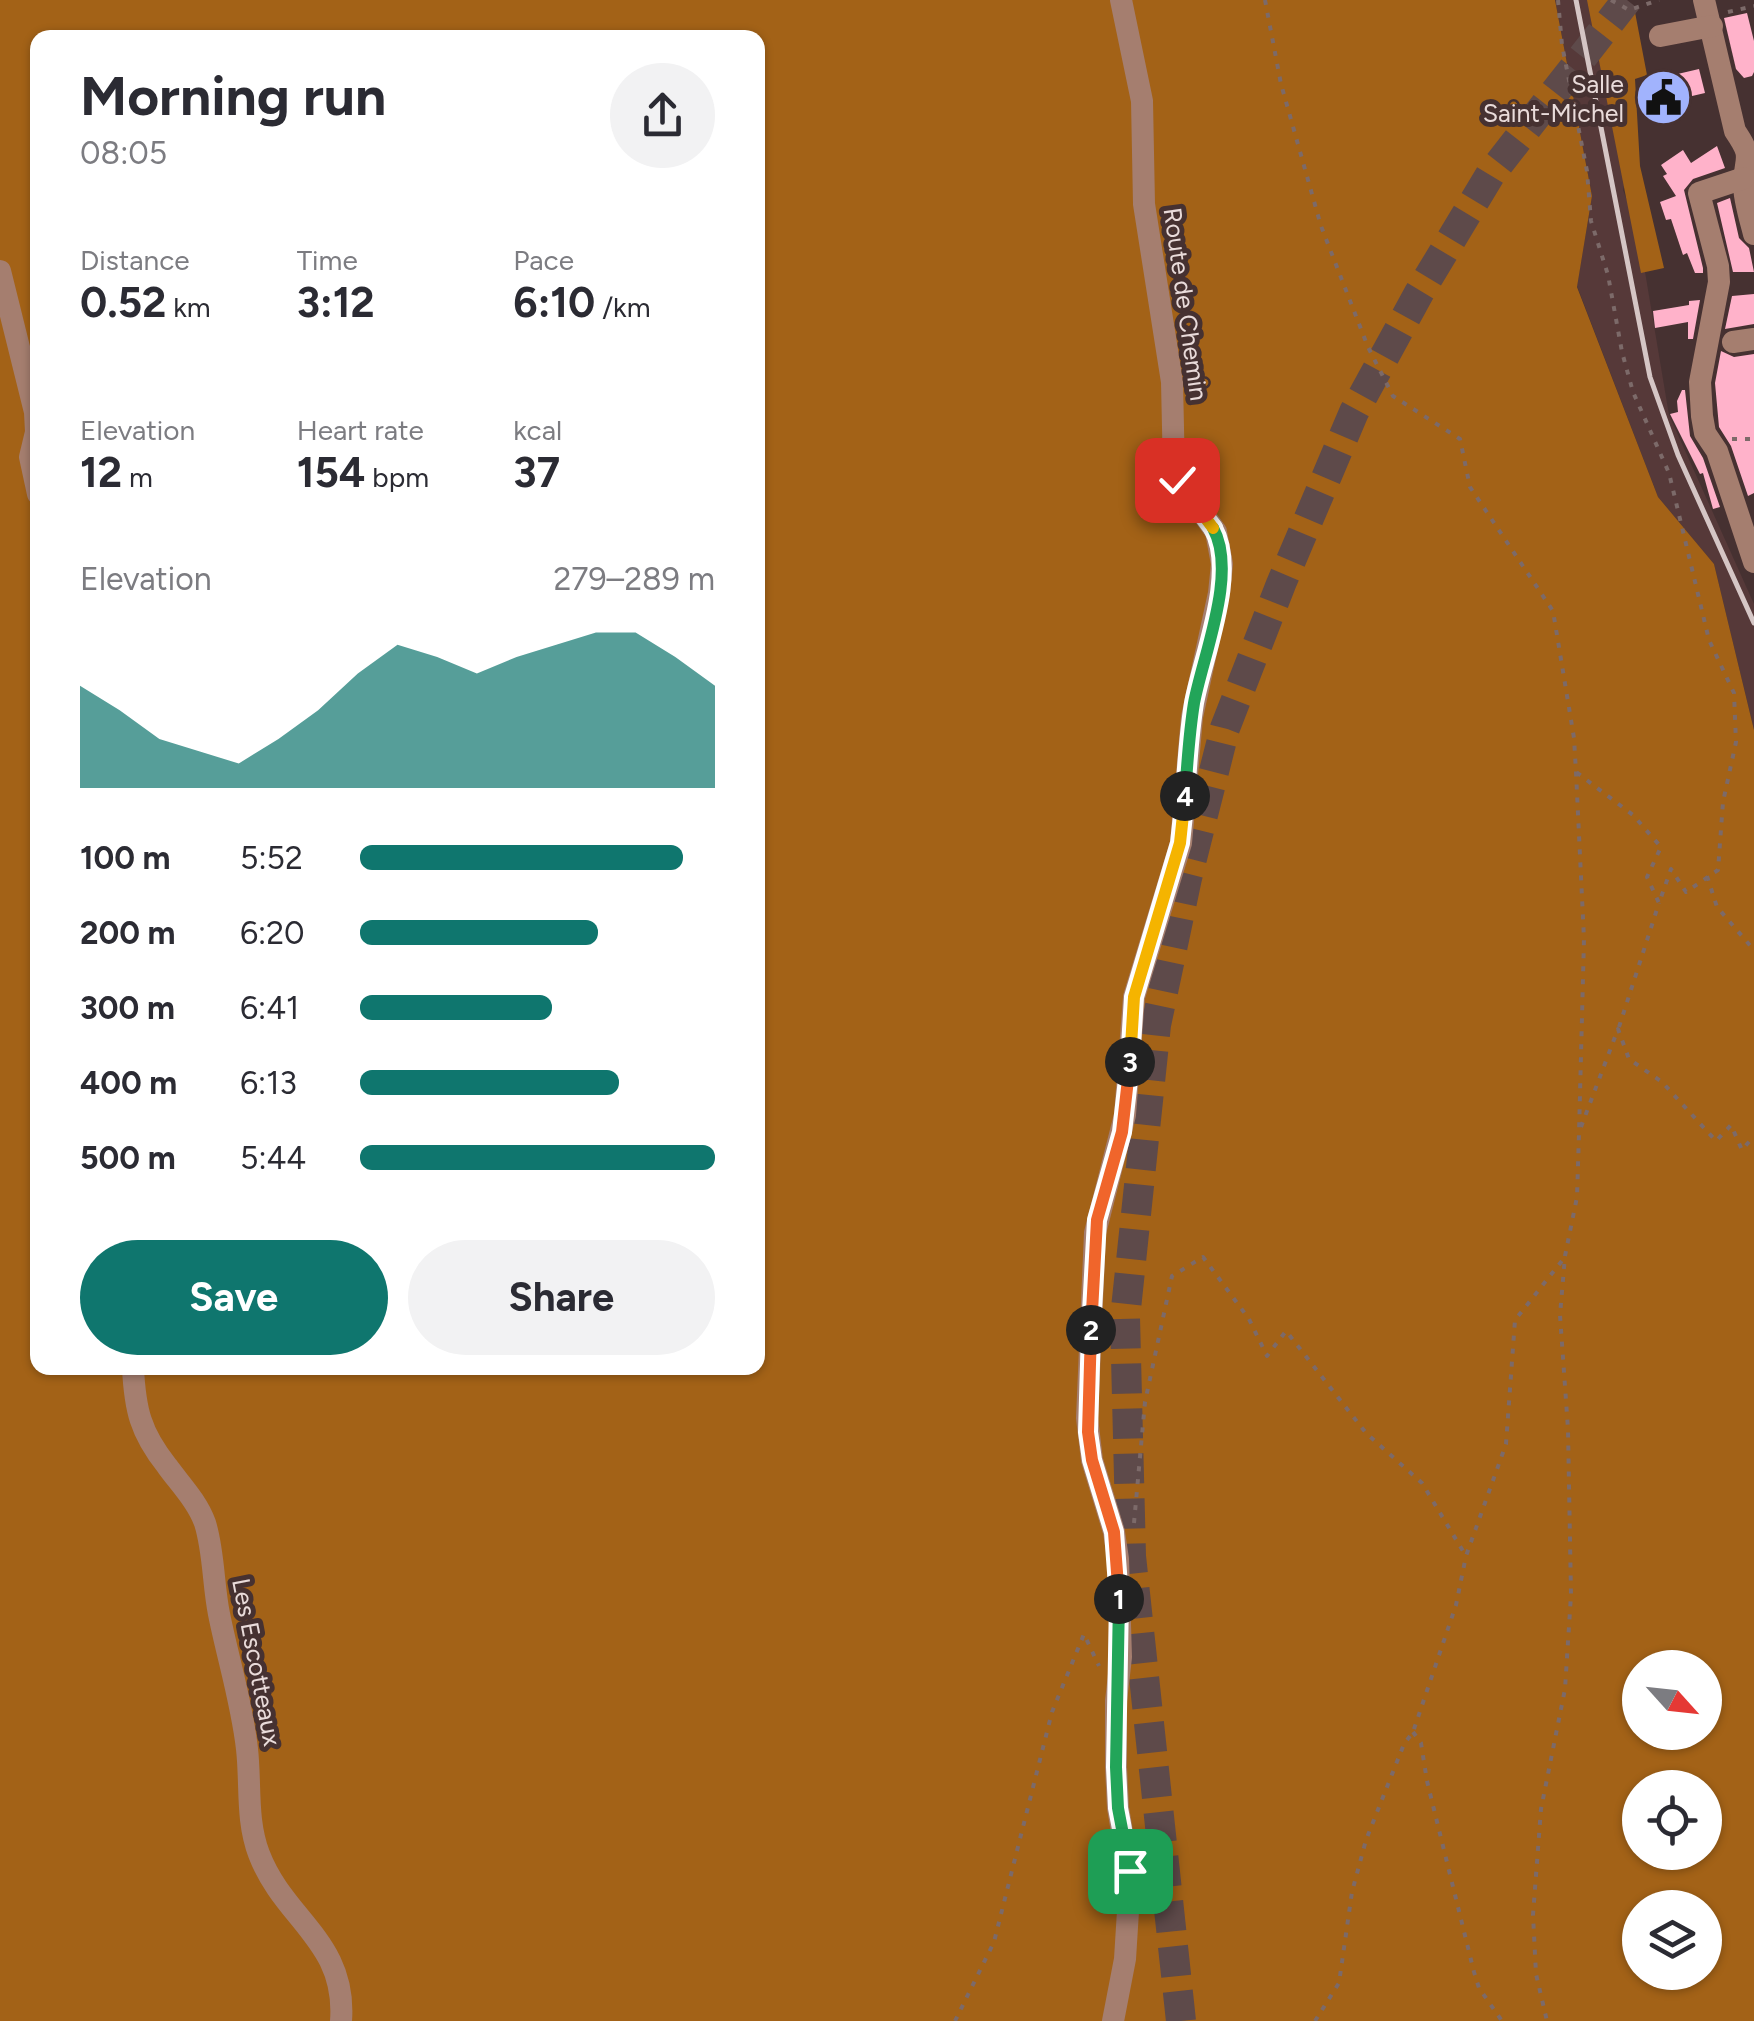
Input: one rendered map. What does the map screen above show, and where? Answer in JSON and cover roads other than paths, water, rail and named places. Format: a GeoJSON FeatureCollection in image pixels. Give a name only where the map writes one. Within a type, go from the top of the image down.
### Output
{"type":"FeatureCollection","features":[{"type":"Feature","properties":{"kind":"street","name":"Route de Chemin"},"geometry":{"type":"LineString","coordinates":[[1113,2021],[1125,1958],[1130,1879],[1117,1780],[1116,1702],[1121,1658],[1116,1545],[1092,1460],[1087,1418],[1096,1233],[1100,1205],[1126,1116],[1134,997],[1183,831],[1192,717],[1220,593],[1222,564],[1216,532],[1174,474],[1170,369],[1144,204],[1142,101],[1121,0]]}},
{"type":"Feature","properties":{"kind":"street"},"geometry":{"type":"LineString","coordinates":[[1660,36],[1708,14],[1735,130],[1747,144],[1751,162],[1748,189],[1754,234]]}},
{"type":"Feature","properties":{"kind":"street"},"geometry":{"type":"LineString","coordinates":[[1748,189],[1699,193],[1719,282],[1706,337],[1700,398],[1705,433],[1717,451],[1754,562]]}},
{"type":"Feature","properties":{"kind":"street"},"geometry":{"type":"LineString","coordinates":[[0,271],[30,392]]}},
{"type":"Feature","properties":{"kind":"street","name":"Les Escotteaux"},"geometry":{"type":"LineString","coordinates":[[133,1375],[138,1417],[162,1460],[196,1505],[208,1533],[245,1735],[250,1819],[256,1847],[268,1874],[334,1964],[342,1990],[341,2021]]}},
{"type":"Feature","properties":{"kind":"tunnel"},"geometry":{"type":"LineString","coordinates":[[1181,2021],[1131,1556],[1125,1318],[1156,1025],[1187,878],[1225,728],[1354,412],[1490,175],[1627,0]]}},
{"type":"Feature","properties":{"kind":"railway"},"geometry":{"type":"LineString","coordinates":[[1576,0],[1650,377],[1678,455],[1754,623]]}},
{"type":"Feature","properties":{"kind":"place","name":"Salle Saint-Michel"},"geometry":{"type":"Point","coordinates":[1663,98]}}]}
